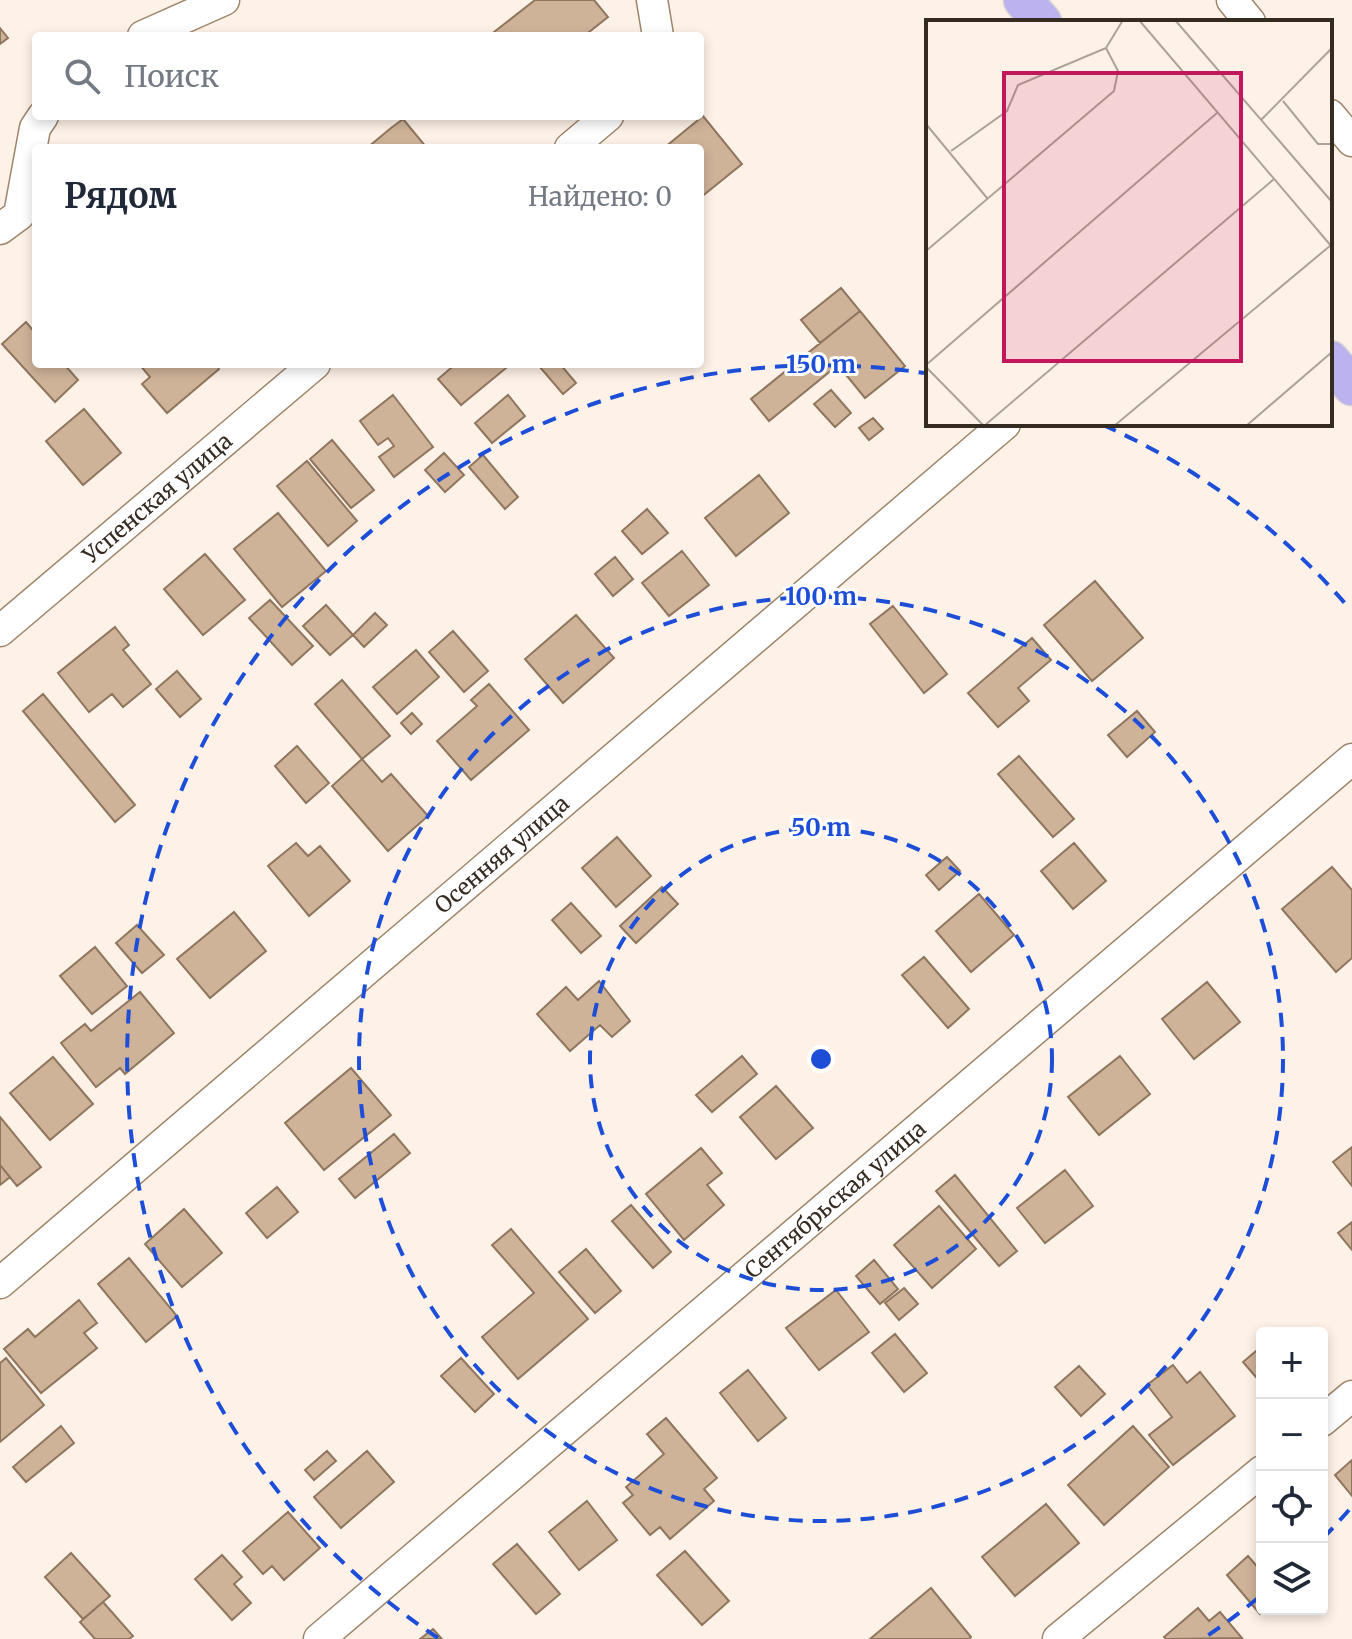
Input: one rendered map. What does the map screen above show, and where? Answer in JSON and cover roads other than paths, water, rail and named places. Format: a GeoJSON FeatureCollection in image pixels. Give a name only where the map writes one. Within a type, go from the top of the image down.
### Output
{"type":"FeatureCollection","features":[{"type":"Feature","properties":{"kind":"main road"},"geometry":{"type":"LineString","coordinates":[[1023,0],[1040,20]]}},
{"type":"Feature","properties":{"kind":"main road"},"geometry":{"type":"LineString","coordinates":[[1332,362],[1352,386]]}},
{"type":"Feature","properties":{"kind":"street"},"geometry":{"type":"LineString","coordinates":[[152,32],[224,0]]}},
{"type":"Feature","properties":{"kind":"street"},"geometry":{"type":"LineString","coordinates":[[652,0],[657,32]]}},
{"type":"Feature","properties":{"kind":"street"},"geometry":{"type":"LineString","coordinates":[[1232,0],[1248,20]]}},
{"type":"Feature","properties":{"kind":"street"},"geometry":{"type":"LineString","coordinates":[[1332,117],[1352,141]]}},
{"type":"Feature","properties":{"kind":"street"},"geometry":{"type":"LineString","coordinates":[[32,144],[35,128],[40,120]]}},
{"type":"Feature","properties":{"kind":"street"},"geometry":{"type":"LineString","coordinates":[[575,144],[603,120]]}},
{"type":"Feature","properties":{"kind":"street"},"geometry":{"type":"LineString","coordinates":[[0,229],[19,215],[32,144]]}},
{"type":"Feature","properties":{"kind":"street","name":"Успенская улица"},"geometry":{"type":"LineString","coordinates":[[0,631],[310,368]]}},
{"type":"Feature","properties":{"kind":"street","name":"Осенняя улица"},"geometry":{"type":"LineString","coordinates":[[0,1283],[1003,426]]}},
{"type":"Feature","properties":{"kind":"street","name":"Сентябрьская улица"},"geometry":{"type":"LineString","coordinates":[[319,1639],[1352,759]]}},
{"type":"Feature","properties":{"kind":"street"},"geometry":{"type":"LineString","coordinates":[[1328,1416],[1352,1396]]}},
{"type":"Feature","properties":{"kind":"street"},"geometry":{"type":"LineString","coordinates":[[1058,1639],[1256,1476]]}}]}
